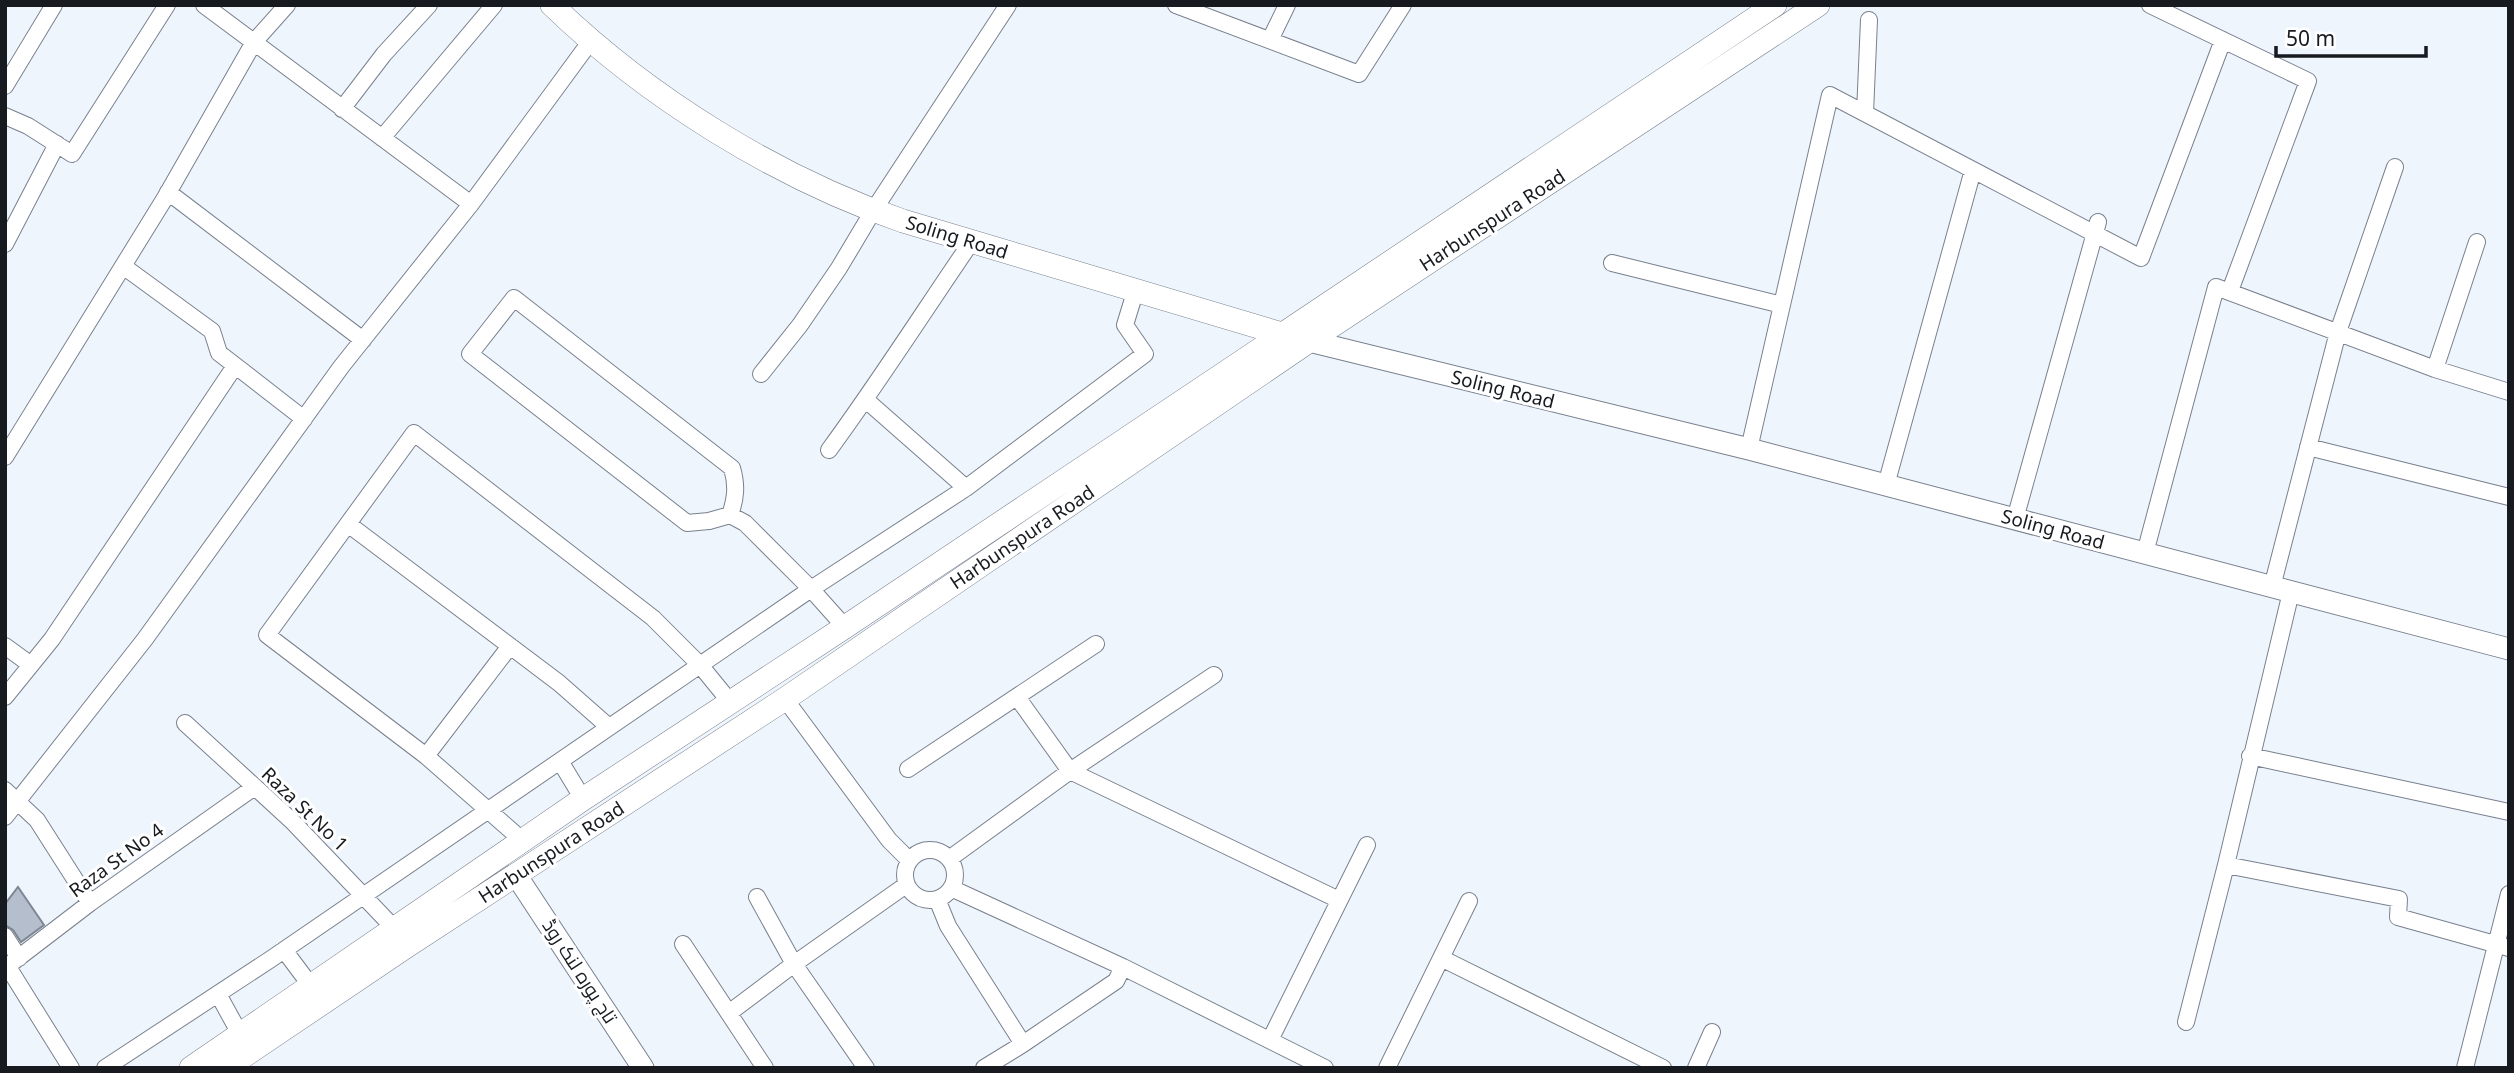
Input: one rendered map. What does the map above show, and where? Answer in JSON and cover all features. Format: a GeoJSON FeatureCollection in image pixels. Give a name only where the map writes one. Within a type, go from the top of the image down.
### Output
{"type":"FeatureCollection","features":[{"type":"Feature","properties":{"kind":"main road","name":"Soling Road"},"geometry":{"type":"LineString","coordinates":[[552,5],[590,41],[674,103],[809,183],[873,211],[1282,334]]}},
{"type":"Feature","properties":{"kind":"main road","name":"Harbunspura Road"},"geometry":{"type":"LineString","coordinates":[[191,1068],[583,799],[1776,5]]}},
{"type":"Feature","properties":{"kind":"main road","name":"Harbunspura Road"},"geometry":{"type":"LineString","coordinates":[[226,1068],[407,946],[785,699],[1309,341],[1818,5]]}},
{"type":"Feature","properties":{"kind":"main road"},"geometry":{"type":"LineString","coordinates":[[393,927],[407,946]]}},
{"type":"Feature","properties":{"kind":"street"},"geometry":{"type":"LineString","coordinates":[[5,86],[54,5]]}},
{"type":"Feature","properties":{"kind":"street"},"geometry":{"type":"LineString","coordinates":[[5,116],[28,126],[72,154],[167,5]]}},
{"type":"Feature","properties":{"kind":"street"},"geometry":{"type":"LineString","coordinates":[[204,5],[471,204]]}},
{"type":"Feature","properties":{"kind":"street"},"geometry":{"type":"LineString","coordinates":[[5,457],[168,192],[254,42],[287,5]]}},
{"type":"Feature","properties":{"kind":"street"},"geometry":{"type":"LineString","coordinates":[[342,109],[384,54],[429,5]]}},
{"type":"Feature","properties":{"kind":"street"},"geometry":{"type":"LineString","coordinates":[[382,138],[494,5]]}},
{"type":"Feature","properties":{"kind":"street"},"geometry":{"type":"LineString","coordinates":[[761,374],[816,302],[1008,5]]}},
{"type":"Feature","properties":{"kind":"street"},"geometry":{"type":"LineString","coordinates":[[1176,5],[1359,74],[1403,5]]}},
{"type":"Feature","properties":{"kind":"street"},"geometry":{"type":"LineString","coordinates":[[1270,40],[1287,5]]}},
{"type":"Feature","properties":{"kind":"street"},"geometry":{"type":"LineString","coordinates":[[2150,5],[2305,78],[2308,85],[2230,291]]}},
{"type":"Feature","properties":{"kind":"street"},"geometry":{"type":"LineString","coordinates":[[1865,113],[1869,20]]}},
{"type":"Feature","properties":{"kind":"street"},"geometry":{"type":"LineString","coordinates":[[1749,449],[1830,95],[1973,170],[2096,228],[2141,258],[2223,40]]}},
{"type":"Feature","properties":{"kind":"street"},"geometry":{"type":"LineString","coordinates":[[5,817],[11,796],[145,639],[304,419],[471,204],[590,41]]}},
{"type":"Feature","properties":{"kind":"street"},"geometry":{"type":"LineString","coordinates":[[5,244],[57,144]]}},
{"type":"Feature","properties":{"kind":"street"},"geometry":{"type":"LineString","coordinates":[[2186,1022],[2226,865],[2250,756],[2308,447],[2337,332],[2395,167]]}},
{"type":"Feature","properties":{"kind":"street"},"geometry":{"type":"LineString","coordinates":[[1886,485],[1973,170]]}},
{"type":"Feature","properties":{"kind":"street"},"geometry":{"type":"LineString","coordinates":[[168,192],[363,340]]}},
{"type":"Feature","properties":{"kind":"street"},"geometry":{"type":"LineString","coordinates":[[2015,519],[2096,228]]}},
{"type":"Feature","properties":{"kind":"street"},"geometry":{"type":"LineString","coordinates":[[829,450],[866,400],[906,336],[972,242]]}},
{"type":"Feature","properties":{"kind":"street"},"geometry":{"type":"LineString","coordinates":[[2434,369],[2477,242]]}},
{"type":"Feature","properties":{"kind":"street"},"geometry":{"type":"LineString","coordinates":[[1612,263],[1782,304]]}},
{"type":"Feature","properties":{"kind":"street"},"geometry":{"type":"LineString","coordinates":[[123,266],[212,331],[219,353],[304,419]]}},
{"type":"Feature","properties":{"kind":"street"},"geometry":{"type":"LineString","coordinates":[[2145,553],[2215,290],[2219,287],[2434,369],[2509,392]]}},
{"type":"Feature","properties":{"kind":"street"},"geometry":{"type":"LineString","coordinates":[[105,1068],[284,950],[811,589],[966,488],[1145,354],[1125,325],[1136,289]]}},
{"type":"Feature","properties":{"kind":"street"},"geometry":{"type":"LineString","coordinates":[[730,515],[736,483],[732,468],[514,298],[470,354],[688,523],[730,515],[745,523],[845,627]]}},
{"type":"Feature","properties":{"kind":"street","name":"Soling Road"},"geometry":{"type":"LineString","coordinates":[[1282,334],[1749,449],[2509,649]]}},
{"type":"Feature","properties":{"kind":"street"},"geometry":{"type":"LineString","coordinates":[[5,697],[52,639],[235,366]]}},
{"type":"Feature","properties":{"kind":"street"},"geometry":{"type":"LineString","coordinates":[[866,400],[966,488]]}},
{"type":"Feature","properties":{"kind":"street"},"geometry":{"type":"LineString","coordinates":[[523,840],[426,756],[267,635],[414,433],[653,618],[700,665],[731,702]]}},
{"type":"Feature","properties":{"kind":"street"},"geometry":{"type":"LineString","coordinates":[[2308,447],[2509,497]]}},
{"type":"Feature","properties":{"kind":"street"},"geometry":{"type":"LineString","coordinates":[[348,524],[559,683],[609,727]]}},
{"type":"Feature","properties":{"kind":"street"},"geometry":{"type":"LineString","coordinates":[[908,769],[1096,644]]}},
{"type":"Feature","properties":{"kind":"street"},"geometry":{"type":"LineString","coordinates":[[5,646],[31,664]]}},
{"type":"Feature","properties":{"kind":"street"},"geometry":{"type":"LineString","coordinates":[[426,756],[510,646]]}},
{"type":"Feature","properties":{"kind":"street"},"geometry":{"type":"LineString","coordinates":[[949,859],[1070,771],[1214,675]]}},
{"type":"Feature","properties":{"kind":"street"},"geometry":{"type":"LineString","coordinates":[[1017,697],[1070,771],[1339,900]]}},
{"type":"Feature","properties":{"kind":"street"},"geometry":{"type":"LineString","coordinates":[[785,699],[889,840],[909,860]]}},
{"type":"Feature","properties":{"kind":"street","name":"Raza St No 1"},"geometry":{"type":"LineString","coordinates":[[185,723],[292,821],[393,927]]}},
{"type":"Feature","properties":{"kind":"street"},"geometry":{"type":"LineString","coordinates":[[2250,756],[2509,813]]}},
{"type":"Feature","properties":{"kind":"street"},"geometry":{"type":"LineString","coordinates":[[560,761],[583,799]]}},
{"type":"Feature","properties":{"kind":"street","name":"Raza St No 4"},"geometry":{"type":"LineString","coordinates":[[11,964],[90,903],[253,788]]}},
{"type":"Feature","properties":{"kind":"street"},"geometry":{"type":"LineString","coordinates":[[11,796],[37,820],[90,903]]}},
{"type":"Feature","properties":{"kind":"street"},"geometry":{"type":"LineString","coordinates":[[1270,1040],[1367,845]]}},
{"type":"Feature","properties":{"kind":"street"},"geometry":{"type":"LineString","coordinates":[[929,850],[940,852],[949,859],[954,868],[951,888],[937,899],[924,899],[915,895],[906,885],[905,869],[909,860],[918,853],[929,850]]}},
{"type":"Feature","properties":{"kind":"street"},"geometry":{"type":"LineString","coordinates":[[2226,865],[2399,899],[2398,916],[2502,946]]}},
{"type":"Feature","properties":{"kind":"street","name":"تاج پورہ لنک روڈ"},"geometry":{"type":"LineString","coordinates":[[516,875],[643,1068]]}},
{"type":"Feature","properties":{"kind":"street"},"geometry":{"type":"LineString","coordinates":[[729,1013],[906,885]]}},
{"type":"Feature","properties":{"kind":"street"},"geometry":{"type":"LineString","coordinates":[[951,888],[1123,967],[1325,1068]]}},
{"type":"Feature","properties":{"kind":"street"},"geometry":{"type":"LineString","coordinates":[[2465,1068],[2502,946],[2509,894]]}},
{"type":"Feature","properties":{"kind":"street"},"geometry":{"type":"LineString","coordinates":[[757,897],[794,964],[866,1068]]}},
{"type":"Feature","properties":{"kind":"street"},"geometry":{"type":"LineString","coordinates":[[937,899],[948,926],[1024,1044]]}},
{"type":"Feature","properties":{"kind":"street"},"geometry":{"type":"LineString","coordinates":[[1387,1068],[1469,901]]}},
{"type":"Feature","properties":{"kind":"street"},"geometry":{"type":"LineString","coordinates":[[5,936],[11,964],[71,1068]]}},
{"type":"Feature","properties":{"kind":"street"},"geometry":{"type":"LineString","coordinates":[[683,944],[765,1068]]}},
{"type":"Feature","properties":{"kind":"street"},"geometry":{"type":"LineString","coordinates":[[284,950],[311,986]]}},
{"type":"Feature","properties":{"kind":"street"},"geometry":{"type":"LineString","coordinates":[[1441,958],[1663,1068]]}},
{"type":"Feature","properties":{"kind":"street"},"geometry":{"type":"LineString","coordinates":[[984,1068],[1116,981],[1123,967]]}},
{"type":"Feature","properties":{"kind":"street"},"geometry":{"type":"LineString","coordinates":[[218,994],[240,1034]]}},
{"type":"Feature","properties":{"kind":"street"},"geometry":{"type":"LineString","coordinates":[[1696,1068],[1712,1032]]}},
{"type":"Feature","properties":{"kind":"building"},"geometry":{"type":"Polygon","coordinates":[[[18,887],[44,925],[21,942],[13,930],[5,925],[5,904],[18,887]]]}}]}
